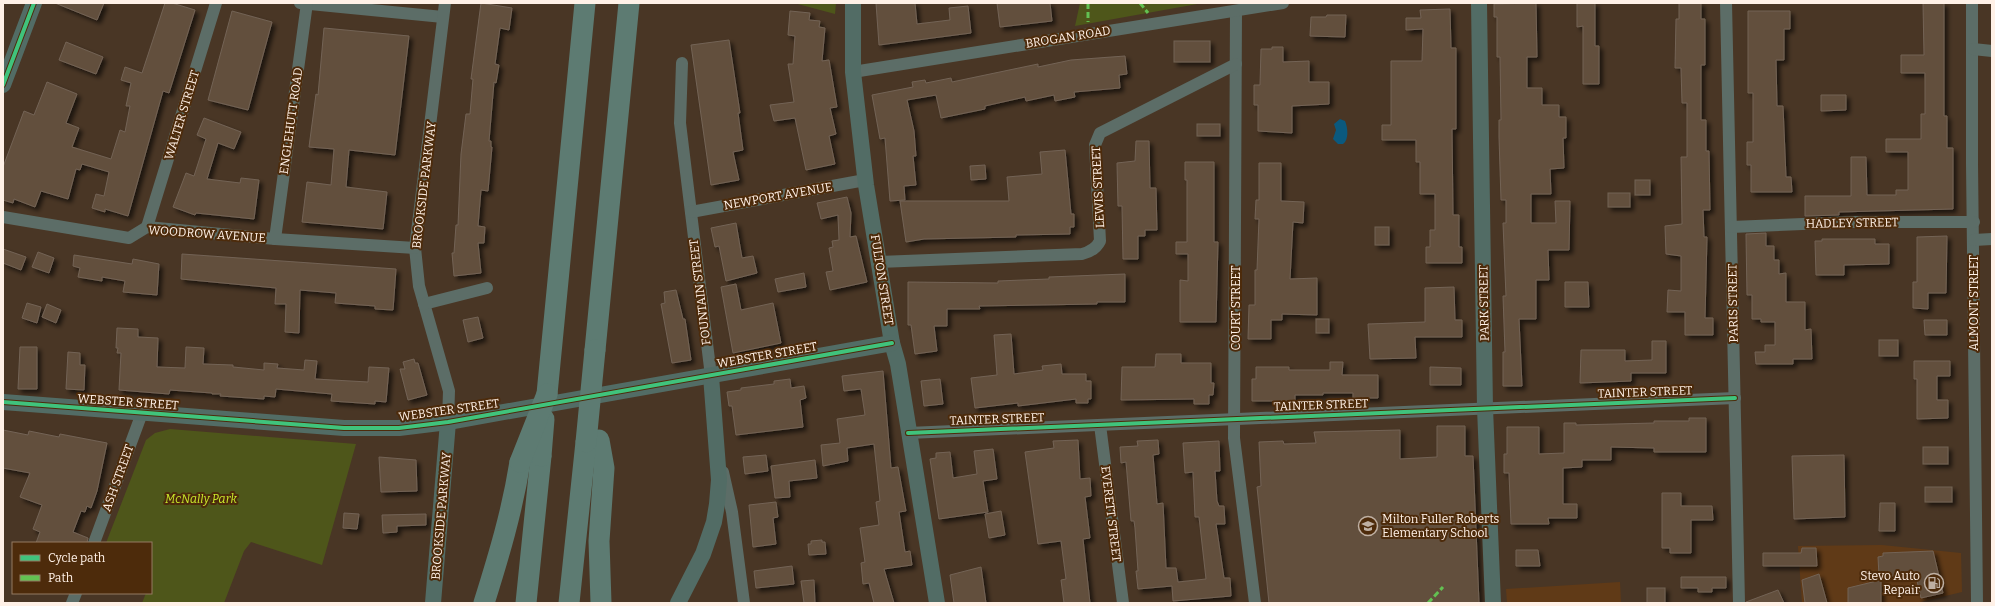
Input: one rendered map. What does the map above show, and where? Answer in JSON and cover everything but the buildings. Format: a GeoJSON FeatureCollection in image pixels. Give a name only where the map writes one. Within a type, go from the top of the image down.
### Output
{"type":"FeatureCollection","features":[{"type":"Feature","properties":{"kind":"highway"},"geometry":{"type":"LineString","coordinates":[[526,603],[586,3]]}},
{"type":"Feature","properties":{"kind":"highway"},"geometry":{"type":"LineString","coordinates":[[570,603],[592,441],[591,386],[594,350],[629,3]]}},
{"type":"Feature","properties":{"kind":"highway"},"geometry":{"type":"LineString","coordinates":[[484,603],[509,522],[520,462],[547,394]]}},
{"type":"Feature","properties":{"kind":"highway"},"geometry":{"type":"LineString","coordinates":[[592,441],[604,468],[599,541],[601,603]]}},
{"type":"Feature","properties":{"kind":"street"},"geometry":{"type":"LineString","coordinates":[[3,85],[34,3]]}},
{"type":"Feature","properties":{"kind":"street","name":"WALTER STREET"},"geometry":{"type":"LineString","coordinates":[[147,227],[216,3]]}},
{"type":"Feature","properties":{"kind":"street","name":"BROOKSIDE PARKWAY"},"geometry":{"type":"LineString","coordinates":[[433,603],[448,422],[449,390],[418,280],[415,248],[445,3]]}},
{"type":"Feature","properties":{"kind":"street","name":"FULTON STREET"},"geometry":{"type":"LineString","coordinates":[[854,3],[853,72],[865,180],[880,262],[892,342],[898,364],[908,433],[937,603]]}},
{"type":"Feature","properties":{"kind":"street","name":"BROGAN ROAD"},"geometry":{"type":"LineString","coordinates":[[853,72],[1283,3]]}},
{"type":"Feature","properties":{"kind":"street","name":"PARK STREET"},"geometry":{"type":"LineString","coordinates":[[1479,3],[1485,408],[1493,603]]}},
{"type":"Feature","properties":{"kind":"street","name":"PARIS STREET"},"geometry":{"type":"LineString","coordinates":[[1726,3],[1739,603]]}},
{"type":"Feature","properties":{"kind":"street","name":"ALMONT STREET"},"geometry":{"type":"LineString","coordinates":[[1972,3],[1976,603]]}},
{"type":"Feature","properties":{"kind":"street"},"geometry":{"type":"LineString","coordinates":[[305,4],[443,17]]}},
{"type":"Feature","properties":{"kind":"street","name":"ENGLEHUTT ROAD"},"geometry":{"type":"LineString","coordinates":[[276,239],[305,4]]}},
{"type":"Feature","properties":{"kind":"street","name":"COURT STREET"},"geometry":{"type":"LineString","coordinates":[[1236,11],[1236,419],[1234,438],[1255,603]]}},
{"type":"Feature","properties":{"kind":"street"},"geometry":{"type":"LineString","coordinates":[[1973,49],[1992,51]]}},
{"type":"Feature","properties":{"kind":"street","name":"FOUNTAIN STREET"},"geometry":{"type":"LineString","coordinates":[[682,63],[680,123],[711,376],[714,432],[732,512],[744,603]]}},
{"type":"Feature","properties":{"kind":"street","name":"LEWIS STREET"},"geometry":{"type":"LineString","coordinates":[[880,262],[1082,254],[1090,251],[1100,242],[1095,145],[1100,133],[1236,64]]}},
{"type":"Feature","properties":{"kind":"street","name":"NEWPORT AVENUE"},"geometry":{"type":"LineString","coordinates":[[691,212],[865,180]]}},
{"type":"Feature","properties":{"kind":"street","name":"WOODROW AVENUE"},"geometry":{"type":"LineString","coordinates":[[3,217],[129,238],[147,227],[276,239],[415,248]]}},
{"type":"Feature","properties":{"kind":"street","name":"HADLEY STREET"},"geometry":{"type":"LineString","coordinates":[[1731,227],[1852,222],[1974,222]]}},
{"type":"Feature","properties":{"kind":"street"},"geometry":{"type":"LineString","coordinates":[[1974,240],[1992,239]]}},
{"type":"Feature","properties":{"kind":"street"},"geometry":{"type":"LineString","coordinates":[[424,304],[487,288]]}},
{"type":"Feature","properties":{"kind":"street","name":"WEBSTER STREET"},"geometry":{"type":"LineString","coordinates":[[3,402],[371,429],[399,428],[448,422],[711,376],[892,342]]}},
{"type":"Feature","properties":{"kind":"street","name":"TAINTER STREET"},"geometry":{"type":"LineString","coordinates":[[908,433],[1735,398]]}},
{"type":"Feature","properties":{"kind":"street","name":"ASH STREET"},"geometry":{"type":"LineString","coordinates":[[94,542],[142,413]]}},
{"type":"Feature","properties":{"kind":"street","name":"EVERETT STREET"},"geometry":{"type":"LineString","coordinates":[[1100,425],[1123,603]]}},
{"type":"Feature","properties":{"kind":"street"},"geometry":{"type":"LineString","coordinates":[[678,603],[703,554],[714,522],[719,480],[714,432]]}},
{"type":"Feature","properties":{"kind":"shaded area"},"geometry":{"type":"Polygon","coordinates":[[[1882,545],[1961,553],[1962,592],[1916,603],[1802,603],[1798,546],[1882,545]]]}},
{"type":"Feature","properties":{"kind":"shaded area"},"geometry":{"type":"Polygon","coordinates":[[[1620,582],[1621,603],[1507,603],[1506,589],[1620,582]]]}},
{"type":"Feature","properties":{"kind":"green space"},"geometry":{"type":"Polygon","coordinates":[[[794,3],[836,3],[835,14],[794,3]]]}},
{"type":"Feature","properties":{"kind":"green space"},"geometry":{"type":"Polygon","coordinates":[[[1080,3],[1203,3],[1075,26],[1080,3]]]}},
{"type":"Feature","properties":{"kind":"green space","name":"McNally Park"},"geometry":{"type":"Polygon","coordinates":[[[170,429],[356,444],[322,565],[251,542],[244,551],[224,603],[142,603],[146,594],[152,594],[152,542],[106,542],[146,440],[155,433],[170,429]]]}},
{"type":"Feature","properties":{"kind":"water"},"geometry":{"type":"Polygon","coordinates":[[[1340,119],[1345,121],[1347,127],[1347,137],[1343,144],[1338,144],[1333,139],[1336,130],[1334,124],[1340,119]]]}},
{"type":"Feature","properties":{"kind":"marked path"},"geometry":{"type":"LineString","coordinates":[[1088,3],[1088,22]]}},
{"type":"Feature","properties":{"kind":"marked path"},"geometry":{"type":"LineString","coordinates":[[1140,3],[1148,13]]}},
{"type":"Feature","properties":{"kind":"marked path"},"geometry":{"type":"LineString","coordinates":[[1428,603],[1443,587]]}},
{"type":"Feature","properties":{"kind":"cycle path"},"geometry":{"type":"LineString","coordinates":[[3,85],[34,3]]}},
{"type":"Feature","properties":{"kind":"cycle path"},"geometry":{"type":"LineString","coordinates":[[3,402],[344,428],[399,428],[448,422],[892,343]]}},
{"type":"Feature","properties":{"kind":"cycle path"},"geometry":{"type":"LineString","coordinates":[[908,433],[1735,398]]}},
{"type":"Feature","properties":{"kind":"place","name":"Milton Fuller Roberts Elementary School"},"geometry":{"type":"Point","coordinates":[1368,526]}},
{"type":"Feature","properties":{"kind":"place","name":"Stevo Auto Repair"},"geometry":{"type":"Point","coordinates":[1934,583]}}]}
